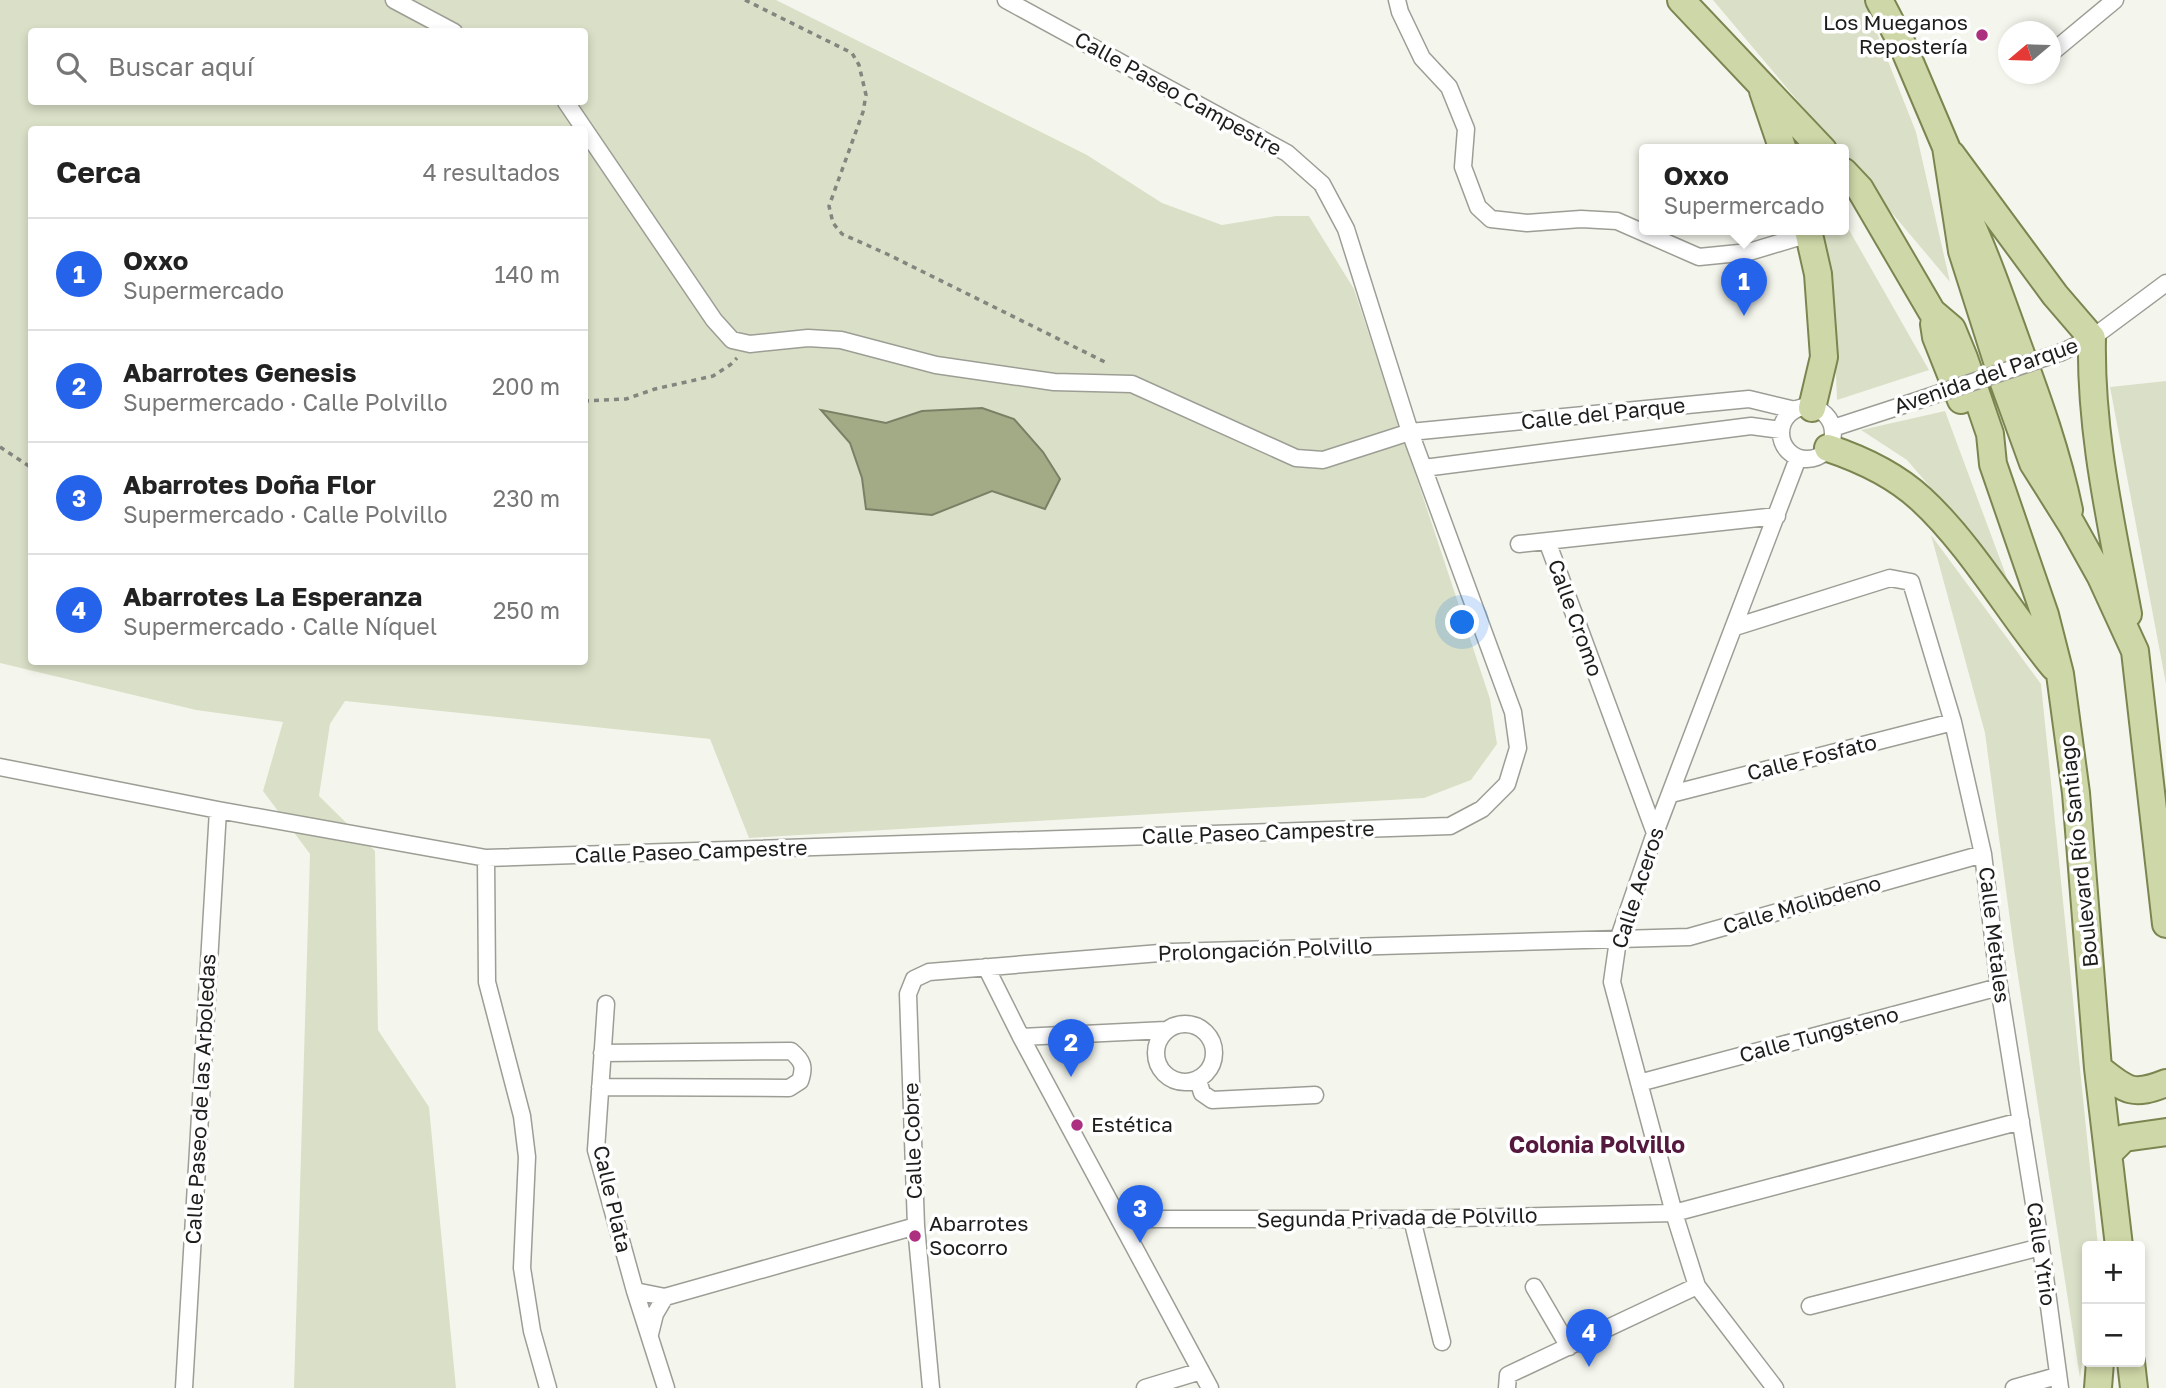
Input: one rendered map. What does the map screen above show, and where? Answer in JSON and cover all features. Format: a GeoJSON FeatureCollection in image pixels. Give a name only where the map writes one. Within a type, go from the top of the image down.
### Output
{"type":"FeatureCollection","features":[{"type":"Feature","properties":{"kind":"main road"},"geometry":{"type":"LineString","coordinates":[[1681,0],[1817,144]]}},
{"type":"Feature","properties":{"kind":"main road"},"geometry":{"type":"LineString","coordinates":[[1879,0],[1903,47],[1946,147],[1954,188],[1980,241],[2060,464],[2072,525],[2101,577],[2135,651]]}},
{"type":"Feature","properties":{"kind":"main road"},"geometry":{"type":"LineString","coordinates":[[1760,83],[1781,144]]}},
{"type":"Feature","properties":{"kind":"main road"},"geometry":{"type":"LineString","coordinates":[[1946,147],[2054,295],[2092,338],[2091,374],[2097,443],[2135,651],[2166,924]]}},
{"type":"Feature","properties":{"kind":"main road","name":"Boulevard Río Santiago"},"geometry":{"type":"LineString","coordinates":[[1849,177],[1860,189],[1933,312],[1952,329],[1990,435],[1993,464],[2045,615],[2060,674],[2076,793],[2098,1068],[2118,1241]]}},
{"type":"Feature","properties":{"kind":"main road"},"geometry":{"type":"LineString","coordinates":[[1804,409],[1824,358],[1818,274],[1809,235]]}},
{"type":"Feature","properties":{"kind":"main road"},"geometry":{"type":"LineString","coordinates":[[1830,438],[1854,457],[1880,470],[1920,498],[1950,529],[2026,634],[2060,674]]}},
{"type":"Feature","properties":{"kind":"main road"},"geometry":{"type":"LineString","coordinates":[[2098,1068],[2123,1088],[2145,1091],[2166,1083]]}},
{"type":"Feature","properties":{"kind":"main road"},"geometry":{"type":"LineString","coordinates":[[2109,1153],[2124,1138],[2166,1132]]}},
{"type":"Feature","properties":{"kind":"main road"},"geometry":{"type":"LineString","coordinates":[[2114,1241],[2116,1217]]}},
{"type":"Feature","properties":{"kind":"main road"},"geometry":{"type":"LineString","coordinates":[[2098,1388],[2100,1367]]}},
{"type":"Feature","properties":{"kind":"main road"},"geometry":{"type":"LineString","coordinates":[[2132,1367],[2134,1388]]}},
{"type":"Feature","properties":{"kind":"street"},"geometry":{"type":"LineString","coordinates":[[394,0],[446,28]]}},
{"type":"Feature","properties":{"kind":"street","name":"Calle Paseo Campestre"},"geometry":{"type":"LineString","coordinates":[[0,767],[218,810],[486,858],[1450,826],[1482,809],[1507,784],[1518,748],[1513,712],[1410,432],[1346,229],[1322,184],[1287,153],[1006,0]]}},
{"type":"Feature","properties":{"kind":"street"},"geometry":{"type":"LineString","coordinates":[[1397,0],[1422,58],[1449,87],[1466,129],[1463,167],[1478,206],[1491,219],[1527,222],[1581,219],[1617,222],[1639,231]]}},
{"type":"Feature","properties":{"kind":"street"},"geometry":{"type":"LineString","coordinates":[[2061,45],[2115,0]]}},
{"type":"Feature","properties":{"kind":"street"},"geometry":{"type":"LineString","coordinates":[[568,105],[582,126]]}},
{"type":"Feature","properties":{"kind":"street"},"geometry":{"type":"LineString","coordinates":[[588,134],[714,320],[733,340],[750,344],[808,338],[841,340],[936,365],[1054,382],[1132,384]]}},
{"type":"Feature","properties":{"kind":"street"},"geometry":{"type":"LineString","coordinates":[[1647,235],[1699,257],[1749,252],[1799,235]]}},
{"type":"Feature","properties":{"kind":"street","name":"Avenida del Parque"},"geometry":{"type":"LineString","coordinates":[[1830,438],[1922,399],[2062,352],[2092,338],[2166,284]]}},
{"type":"Feature","properties":{"kind":"street","name":"Calle del Parque"},"geometry":{"type":"LineString","coordinates":[[1132,384],[1296,458],[1323,460],[1410,432],[1571,418],[1749,398],[1804,409]]}},
{"type":"Feature","properties":{"kind":"street"},"geometry":{"type":"LineString","coordinates":[[1804,409],[1821,411],[1828,418],[1830,438],[1815,458],[1798,458],[1784,447],[1781,430],[1783,422],[1804,409]]}},
{"type":"Feature","properties":{"kind":"street"},"geometry":{"type":"LineString","coordinates":[[1571,418],[1574,449]]}},
{"type":"Feature","properties":{"kind":"street","name":"Calle del Parque"},"geometry":{"type":"LineString","coordinates":[[1424,468],[1751,426],[1781,430]]}},
{"type":"Feature","properties":{"kind":"street","name":"Calle Aceros"},"geometry":{"type":"LineString","coordinates":[[1770,1387],[1697,1286],[1674,1213],[1612,982],[1618,940],[1655,833],[1798,458]]}},
{"type":"Feature","properties":{"kind":"street","name":"Calle Cromo"},"geometry":{"type":"LineString","coordinates":[[1655,833],[1547,541],[1777,516]]}},
{"type":"Feature","properties":{"kind":"street"},"geometry":{"type":"LineString","coordinates":[[1519,544],[1547,541]]}},
{"type":"Feature","properties":{"kind":"street","name":"Calle Metales"},"geometry":{"type":"LineString","coordinates":[[1735,627],[1890,578],[1911,582],[1953,722],[1983,853],[1999,987],[2021,1121]]}},
{"type":"Feature","properties":{"kind":"street","name":"Calle Fosfato"},"geometry":{"type":"LineString","coordinates":[[1671,794],[1953,722]]}},
{"type":"Feature","properties":{"kind":"street","name":"Calle Paseo de las Arboledas"},"geometry":{"type":"LineString","coordinates":[[184,1388],[218,810]]}},
{"type":"Feature","properties":{"kind":"street","name":"Calle Molibdeno"},"geometry":{"type":"LineString","coordinates":[[1618,940],[1689,936],[1983,853]]}},
{"type":"Feature","properties":{"kind":"street"},"geometry":{"type":"LineString","coordinates":[[486,858],[487,982],[522,1116],[527,1157],[522,1268],[532,1331],[548,1388]]}},
{"type":"Feature","properties":{"kind":"street","name":"Prolongación Polvillo"},"geometry":{"type":"LineString","coordinates":[[914,979],[929,972],[1171,952],[1618,940]]}},
{"type":"Feature","properties":{"kind":"street"},"geometry":{"type":"LineString","coordinates":[[986,967],[1210,1388]]}},
{"type":"Feature","properties":{"kind":"street","name":"Calle Cobre"},"geometry":{"type":"LineString","coordinates":[[914,979],[908,994],[916,1226],[931,1388]]}},
{"type":"Feature","properties":{"kind":"street","name":"Calle Tungsteno"},"geometry":{"type":"LineString","coordinates":[[1639,1083],[1999,987]]}},
{"type":"Feature","properties":{"kind":"street","name":"Calle Plata"},"geometry":{"type":"LineString","coordinates":[[606,1004],[596,1150],[635,1291],[666,1388]]}},
{"type":"Feature","properties":{"kind":"street"},"geometry":{"type":"LineString","coordinates":[[1175,1025],[1195,1026],[1210,1039],[1214,1058],[1211,1067],[1199,1080],[1180,1083],[1164,1074],[1159,1067],[1156,1047],[1166,1030],[1175,1025]]}},
{"type":"Feature","properties":{"kind":"street"},"geometry":{"type":"LineString","coordinates":[[1021,1037],[1166,1030]]}},
{"type":"Feature","properties":{"kind":"street"},"geometry":{"type":"LineString","coordinates":[[600,1087],[789,1088],[800,1082],[804,1070],[800,1059],[791,1051],[603,1053]]}},
{"type":"Feature","properties":{"kind":"street"},"geometry":{"type":"LineString","coordinates":[[1199,1080],[1202,1093],[1212,1100],[1315,1095]]}},
{"type":"Feature","properties":{"kind":"street"},"geometry":{"type":"LineString","coordinates":[[1674,1213],[2021,1121]]}},
{"type":"Feature","properties":{"kind":"street","name":"Calle Ytrio"},"geometry":{"type":"LineString","coordinates":[[2021,1121],[2059,1382]]}},
{"type":"Feature","properties":{"kind":"street","name":"Segunda Privada de Polvillo"},"geometry":{"type":"LineString","coordinates":[[1119,1219],[1412,1219],[1674,1213]]}},
{"type":"Feature","properties":{"kind":"street"},"geometry":{"type":"LineString","coordinates":[[1412,1219],[1442,1342]]}},
{"type":"Feature","properties":{"kind":"street"},"geometry":{"type":"LineString","coordinates":[[635,1291],[665,1297],[916,1226]]}},
{"type":"Feature","properties":{"kind":"street"},"geometry":{"type":"LineString","coordinates":[[1810,1306],[2041,1247]]}},
{"type":"Feature","properties":{"kind":"street"},"geometry":{"type":"LineString","coordinates":[[1507,1382],[1569,1347],[1697,1286]]}},
{"type":"Feature","properties":{"kind":"street"},"geometry":{"type":"LineString","coordinates":[[1534,1287],[1569,1347]]}},
{"type":"Feature","properties":{"kind":"street"},"geometry":{"type":"LineString","coordinates":[[650,1335],[655,1314],[665,1297]]}},
{"type":"Feature","properties":{"kind":"street"},"geometry":{"type":"LineString","coordinates":[[1145,1388],[1201,1371]]}},
{"type":"Feature","properties":{"kind":"street"},"geometry":{"type":"LineString","coordinates":[[2014,1388],[2059,1382]]}},
{"type":"Feature","properties":{"kind":"path"},"geometry":{"type":"LineString","coordinates":[[745,0],[852,53],[859,65],[866,95],[863,113],[829,206],[833,223],[842,234],[1109,364],[1132,384]]}},
{"type":"Feature","properties":{"kind":"path"},"geometry":{"type":"LineString","coordinates":[[588,401],[626,399],[655,389],[713,376],[730,365],[750,344]]}},
{"type":"Feature","properties":{"kind":"path"},"geometry":{"type":"LineString","coordinates":[[0,447],[28,465]]}},
{"type":"Feature","properties":{"kind":"shaded area"},"geometry":{"type":"Polygon","coordinates":[[[0,0],[776,0],[1087,155],[1162,203],[1222,225],[1276,216],[1309,216],[1354,289],[1490,699],[1497,744],[1471,780],[1424,798],[749,838],[710,739],[345,701],[330,724],[319,796],[375,851],[378,1030],[429,1107],[456,1388],[294,1388],[310,854],[263,791],[283,722],[196,710],[0,663],[0,0]]]}},
{"type":"Feature","properties":{"kind":"shaded area"},"geometry":{"type":"Polygon","coordinates":[[[1713,0],[1864,0],[1916,132],[1950,282],[1849,162],[1849,144],[1834,144],[1713,0]]]}},
{"type":"Feature","properties":{"kind":"shaded area"},"geometry":{"type":"Polygon","coordinates":[[[1849,230],[1929,370],[1837,400],[1832,278],[1822,235],[1849,235],[1849,230]]]}},
{"type":"Feature","properties":{"kind":"shaded area"},"geometry":{"type":"Polygon","coordinates":[[[2166,381],[2166,684],[2110,387],[2166,381]]]}},
{"type":"Feature","properties":{"kind":"shaded area"},"geometry":{"type":"Polygon","coordinates":[[[982,408],[1014,419],[1043,452],[1060,479],[1045,509],[992,491],[932,515],[866,509],[862,478],[850,443],[821,410],[886,423],[922,411],[982,408]]]}},
{"type":"Feature","properties":{"kind":"shaded area"},"geometry":{"type":"Polygon","coordinates":[[[1945,411],[2010,586],[1907,460],[1861,430],[1945,411]]]}},
{"type":"Feature","properties":{"kind":"shaded area"},"geometry":{"type":"Polygon","coordinates":[[[1931,535],[2041,684],[2097,1241],[2082,1241],[2080,1378],[2014,950],[1985,733],[1931,535]]]}},
{"type":"Feature","properties":{"kind":"place","name":"Los Mueganos Repostería"},"geometry":{"type":"Point","coordinates":[1982,35]}},
{"type":"Feature","properties":{"kind":"place","name":"Oxxo"},"geometry":{"type":"Point","coordinates":[1744,316]}},
{"type":"Feature","properties":{"kind":"place","name":"Abarrotes Genesis"},"geometry":{"type":"Point","coordinates":[1071,1077]}},
{"type":"Feature","properties":{"kind":"place","name":"Estética"},"geometry":{"type":"Point","coordinates":[1077,1125]}},
{"type":"Feature","properties":{"kind":"place","name":"Abarrotes Socorro"},"geometry":{"type":"Point","coordinates":[915,1236]}},
{"type":"Feature","properties":{"kind":"place","name":"Abarrotes Doña Flor"},"geometry":{"type":"Point","coordinates":[1140,1243]}},
{"type":"Feature","properties":{"kind":"place","name":"Abarrotes La Esperanza"},"geometry":{"type":"Point","coordinates":[1589,1367]}},
{"type":"Feature","properties":{"kind":"district","name":"Colonia Polvillo"},"geometry":{"type":"Point","coordinates":[1597,1145]}}]}
